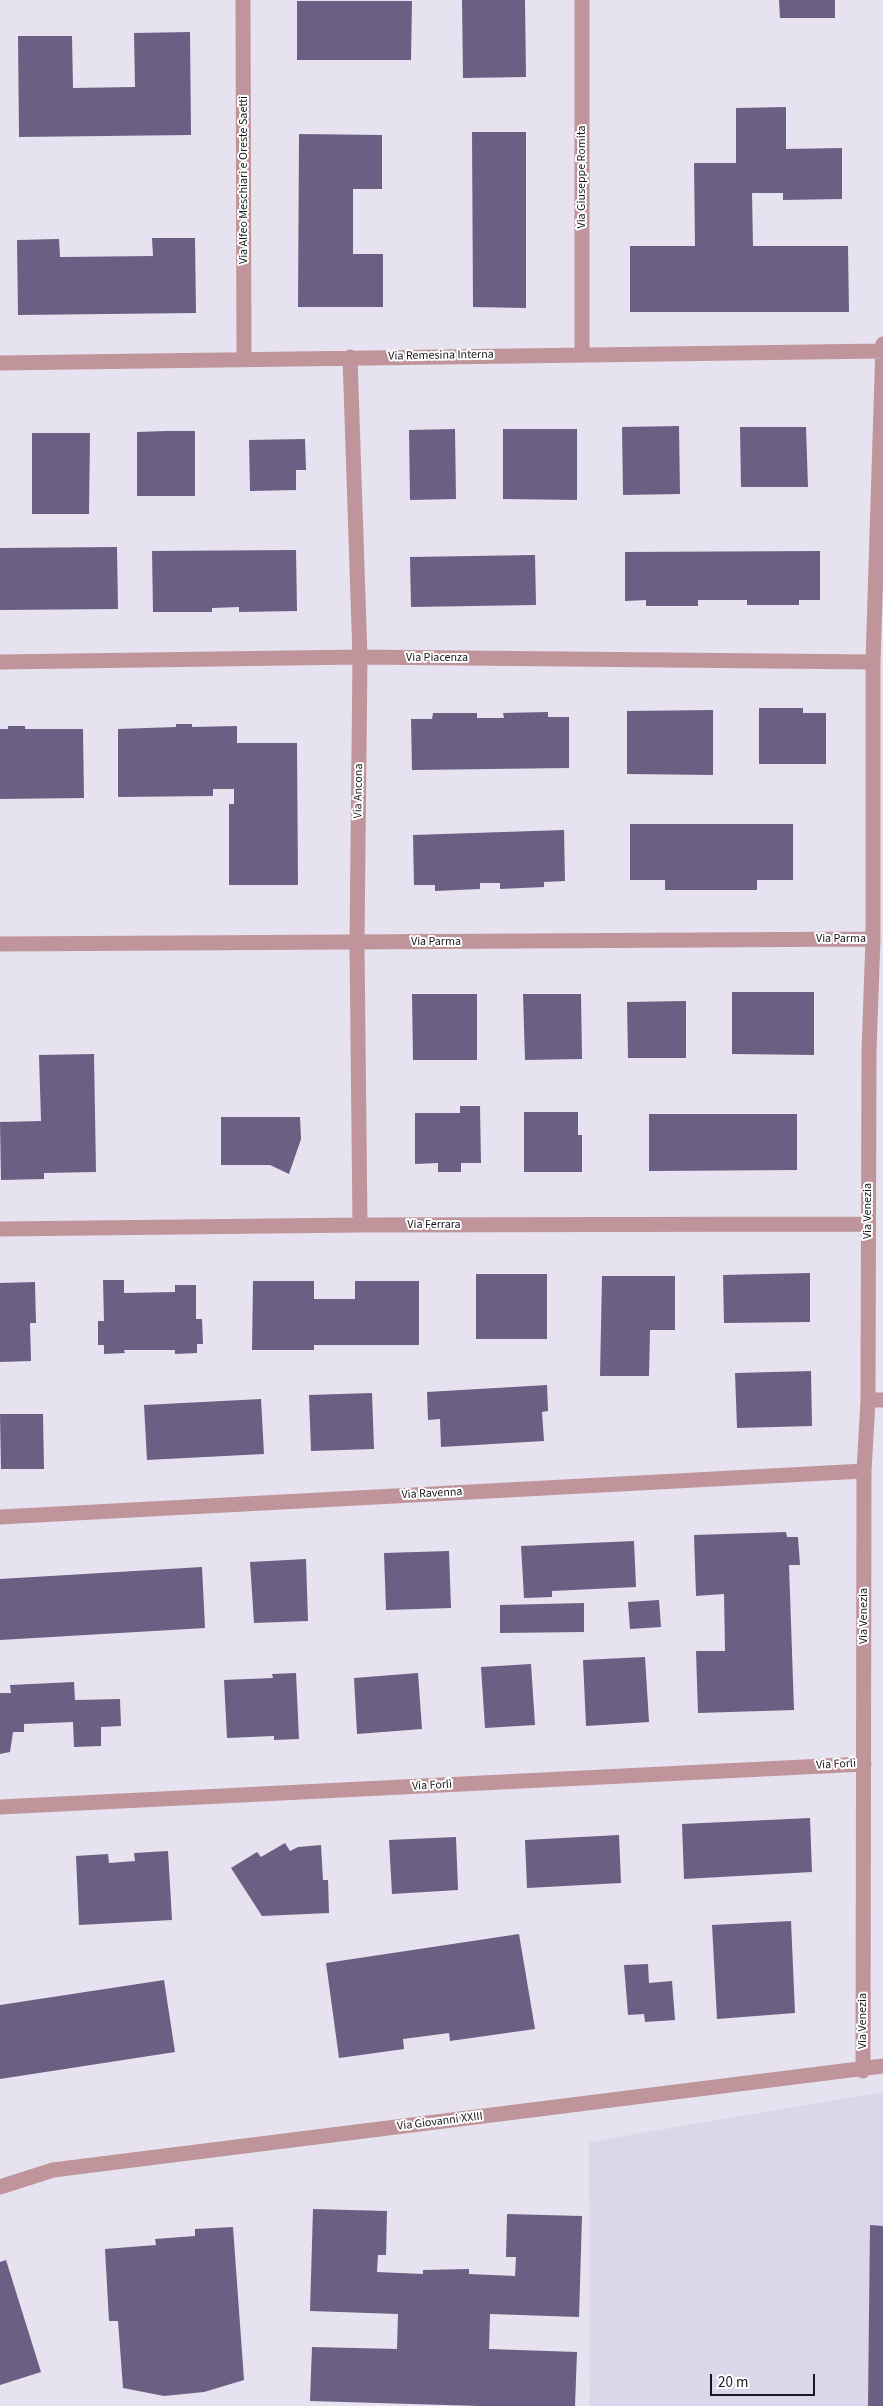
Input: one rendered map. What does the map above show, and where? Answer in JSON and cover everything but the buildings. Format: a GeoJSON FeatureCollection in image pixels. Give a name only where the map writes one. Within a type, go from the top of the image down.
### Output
{"type":"FeatureCollection","features":[{"type":"Feature","properties":{"kind":"street","name":"Via Alfeo Meschiari e Oreste Saetti"},"geometry":{"type":"LineString","coordinates":[[243,0],[244,359]]}},
{"type":"Feature","properties":{"kind":"street","name":"Via Giuseppe Romita"},"geometry":{"type":"LineString","coordinates":[[582,0],[582,354]]}},
{"type":"Feature","properties":{"kind":"street","name":"Via Remesina Interna"},"geometry":{"type":"LineString","coordinates":[[0,363],[883,349]]}},
{"type":"Feature","properties":{"kind":"street","name":"Via Venezia"},"geometry":{"type":"LineString","coordinates":[[863,2071],[864,1472],[875,1400],[868,1224],[876,1051],[873,939],[878,694],[873,662],[883,349]]}},
{"type":"Feature","properties":{"kind":"street","name":"Via Ancona"},"geometry":{"type":"LineString","coordinates":[[350,357],[360,657],[357,943],[360,1225]]}},
{"type":"Feature","properties":{"kind":"street","name":"Via Piacenza"},"geometry":{"type":"LineString","coordinates":[[0,662],[360,657],[873,662]]}},
{"type":"Feature","properties":{"kind":"street","name":"Via Parma"},"geometry":{"type":"LineString","coordinates":[[0,944],[873,939]]}},
{"type":"Feature","properties":{"kind":"street","name":"Via Ferrara"},"geometry":{"type":"LineString","coordinates":[[0,1229],[360,1225],[868,1224]]}},
{"type":"Feature","properties":{"kind":"street","name":"Via Ravenna"},"geometry":{"type":"LineString","coordinates":[[0,1517],[864,1472]]}},
{"type":"Feature","properties":{"kind":"street","name":"Via Forlì"},"geometry":{"type":"LineString","coordinates":[[0,1807],[864,1764]]}},
{"type":"Feature","properties":{"kind":"street","name":"Via Giovanni XXIII"},"geometry":{"type":"LineString","coordinates":[[0,2188],[53,2170],[863,2071],[883,2066]]}},
{"type":"Feature","properties":{"kind":"shaded area"},"geometry":{"type":"Polygon","coordinates":[[[883,2092],[883,2406],[590,2406],[589,2142],[883,2092]]]}}]}
